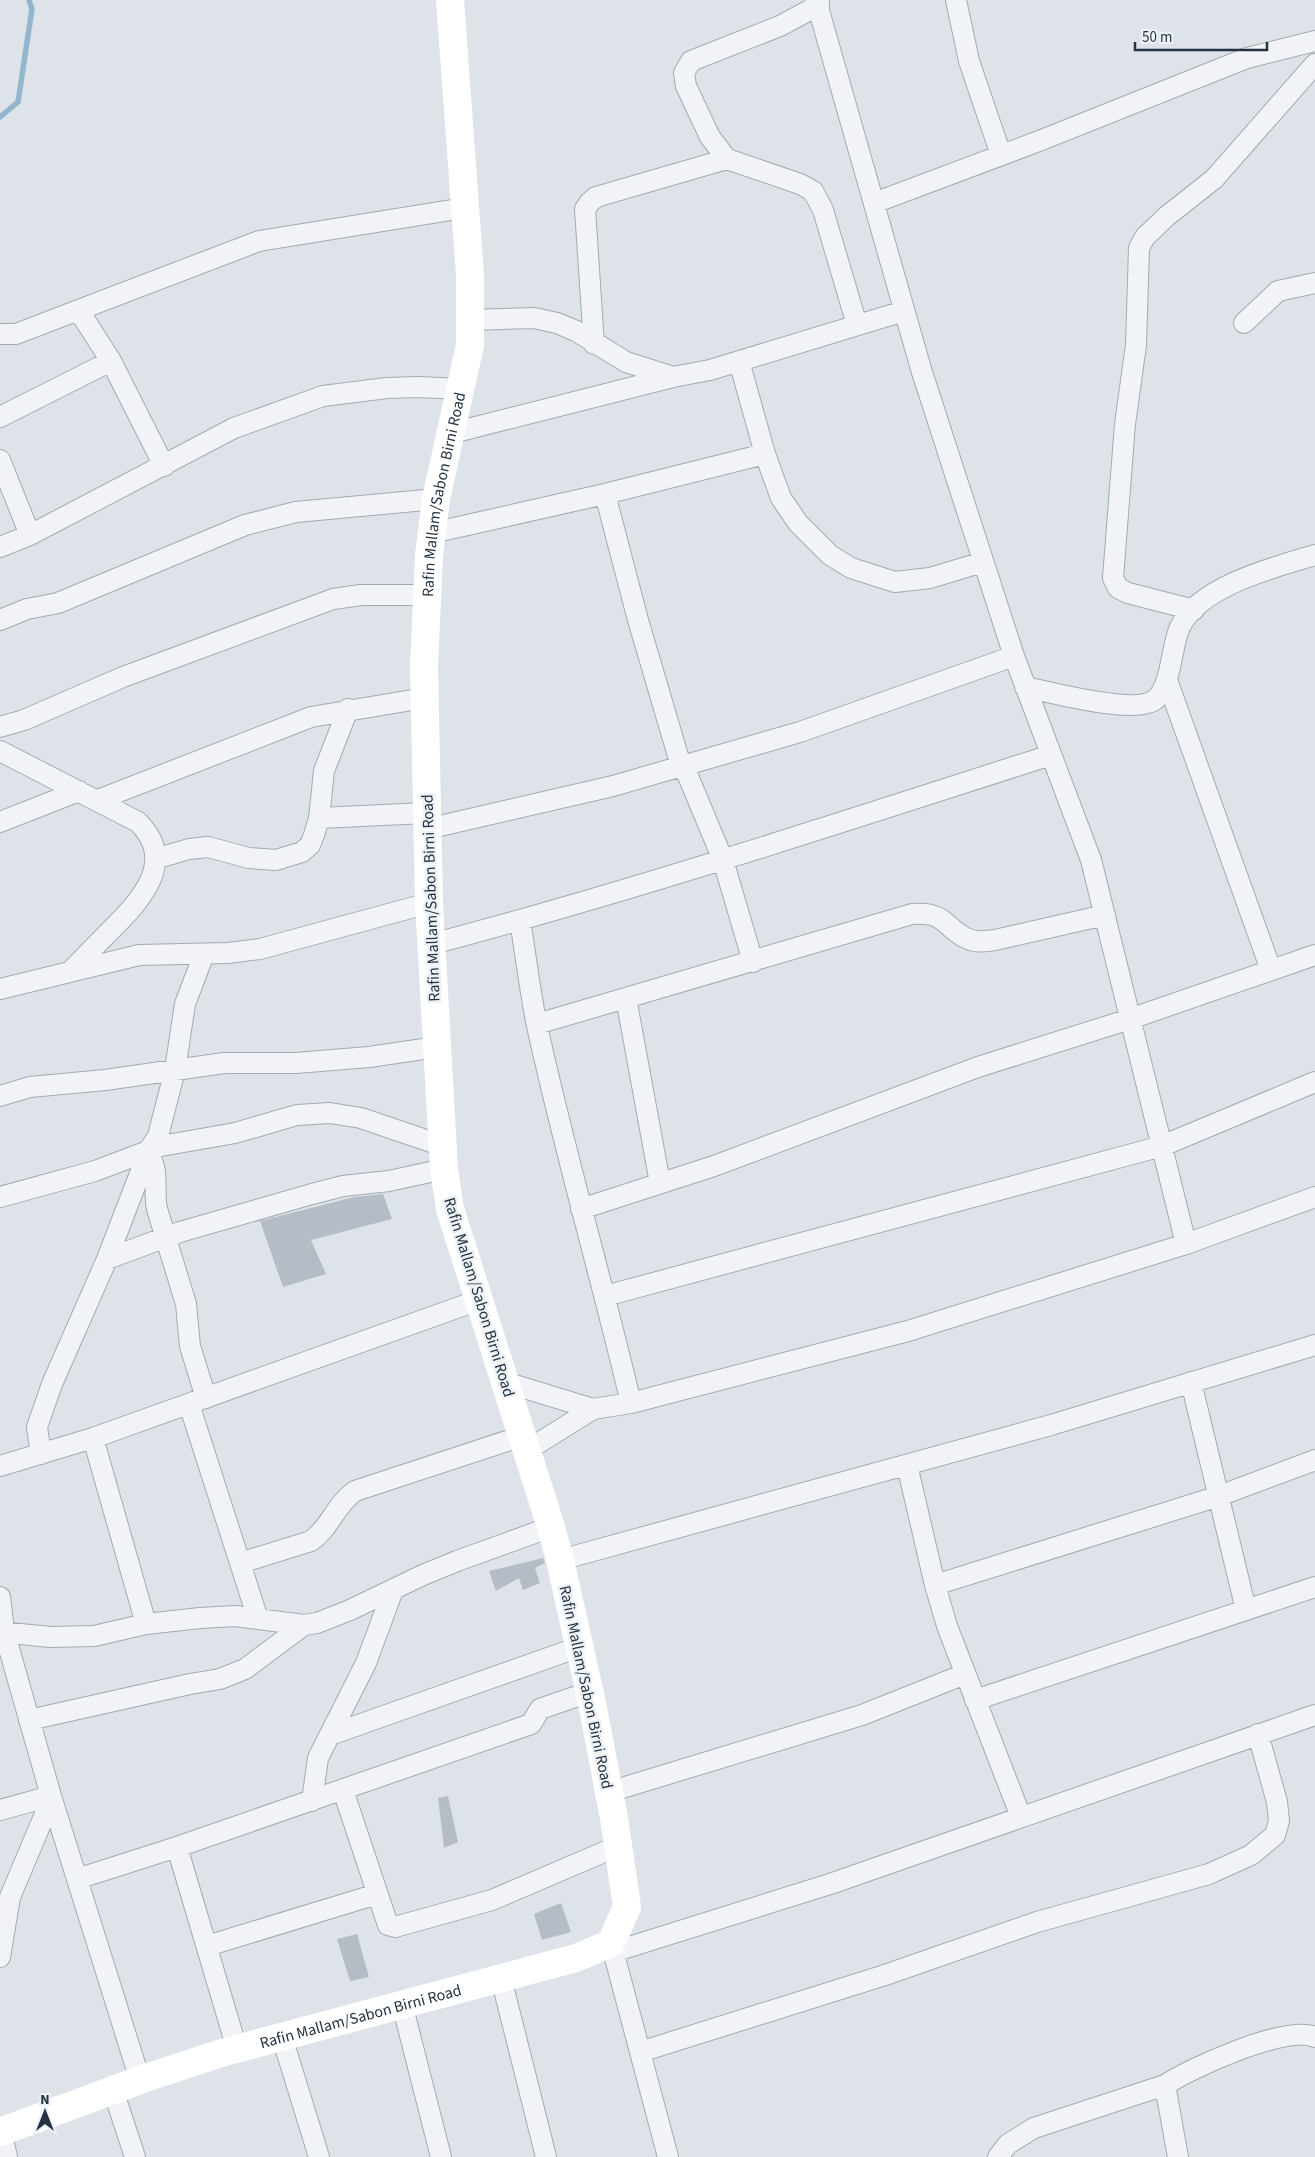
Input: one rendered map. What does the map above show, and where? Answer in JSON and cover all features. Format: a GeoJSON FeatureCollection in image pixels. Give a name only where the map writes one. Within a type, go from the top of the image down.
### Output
{"type":"FeatureCollection","features":[{"type":"Feature","properties":{"kind":"street","name":"Rafin Mallam/Sabon Birni Road"},"geometry":{"type":"LineString","coordinates":[[3,2140],[113,2090],[237,2049],[612,1948],[627,1908],[609,1792],[560,1560],[450,1208],[443,1158],[426,821],[424,698],[427,595],[436,499],[462,389],[470,345],[470,275],[450,0]]}},
{"type":"Feature","properties":{"kind":"street"},"geometry":{"type":"LineString","coordinates":[[956,0],[969,62],[1001,155]]}},
{"type":"Feature","properties":{"kind":"street"},"geometry":{"type":"LineString","coordinates":[[857,325],[823,210],[813,191],[800,184],[727,159],[710,137],[686,86],[684,73],[691,61],[780,26],[818,2],[904,310],[983,562],[1025,687],[1091,860],[1186,1244]]}},
{"type":"Feature","properties":{"kind":"street"},"geometry":{"type":"LineString","coordinates":[[874,203],[1247,58],[1315,41]]}},
{"type":"Feature","properties":{"kind":"street"},"geometry":{"type":"LineString","coordinates":[[1194,610],[1128,593],[1118,588],[1113,578],[1125,424],[1136,345],[1139,248],[1145,237],[1214,178],[1315,64]]}},
{"type":"Feature","properties":{"kind":"street"},"geometry":{"type":"LineString","coordinates":[[594,344],[586,209],[590,202],[596,197],[727,159]]}},
{"type":"Feature","properties":{"kind":"street"},"geometry":{"type":"LineString","coordinates":[[0,334],[16,334],[259,242],[464,208]]}},
{"type":"Feature","properties":{"kind":"street"},"geometry":{"type":"LineString","coordinates":[[1244,323],[1278,291],[1315,283]]}},
{"type":"Feature","properties":{"kind":"street"},"geometry":{"type":"LineString","coordinates":[[452,433],[673,377],[710,370],[904,310]]}},
{"type":"Feature","properties":{"kind":"street"},"geometry":{"type":"LineString","coordinates":[[79,311],[111,361],[164,466]]}},
{"type":"Feature","properties":{"kind":"street"},"geometry":{"type":"LineString","coordinates":[[470,320],[534,318],[557,323],[576,331],[594,344],[626,362],[673,377]]}},
{"type":"Feature","properties":{"kind":"street"},"geometry":{"type":"LineString","coordinates":[[0,416],[111,361]]}},
{"type":"Feature","properties":{"kind":"street"},"geometry":{"type":"LineString","coordinates":[[740,361],[765,454],[781,498],[798,522],[830,555],[851,568],[895,582],[930,578],[983,562]]}},
{"type":"Feature","properties":{"kind":"street"},"geometry":{"type":"LineString","coordinates":[[0,548],[30,535],[234,428],[323,396],[387,388],[462,389]]}},
{"type":"Feature","properties":{"kind":"street"},"geometry":{"type":"LineString","coordinates":[[432,532],[605,494],[765,454]]}},
{"type":"Feature","properties":{"kind":"street"},"geometry":{"type":"LineString","coordinates":[[0,460],[30,535]]}},
{"type":"Feature","properties":{"kind":"street"},"geometry":{"type":"LineString","coordinates":[[605,494],[638,620],[681,766],[688,776],[723,860],[753,962]]}},
{"type":"Feature","properties":{"kind":"street"},"geometry":{"type":"LineString","coordinates":[[0,620],[27,609],[58,603],[245,525],[296,512],[436,499]]}},
{"type":"Feature","properties":{"kind":"street"},"geometry":{"type":"LineString","coordinates":[[1025,687],[1116,705],[1143,705],[1156,699],[1167,680],[1180,627],[1194,610],[1214,592],[1254,573],[1315,555]]}},
{"type":"Feature","properties":{"kind":"street"},"geometry":{"type":"LineString","coordinates":[[0,727],[24,720],[123,677],[333,599],[361,595],[427,595]]}},
{"type":"Feature","properties":{"kind":"street"},"geometry":{"type":"LineString","coordinates":[[319,818],[426,821],[613,786],[800,732],[1014,656]]}},
{"type":"Feature","properties":{"kind":"street"},"geometry":{"type":"LineString","coordinates":[[1167,680],[1270,970]]}},
{"type":"Feature","properties":{"kind":"street"},"geometry":{"type":"LineString","coordinates":[[98,800],[311,717],[348,709],[424,698]]}},
{"type":"Feature","properties":{"kind":"street"},"geometry":{"type":"LineString","coordinates":[[156,859],[189,849],[208,847],[249,858],[276,860],[302,852],[310,845],[319,818],[324,771],[348,709]]}},
{"type":"Feature","properties":{"kind":"street"},"geometry":{"type":"LineString","coordinates":[[0,751],[138,822],[146,830],[150,838],[156,859],[152,879],[139,901],[72,970]]}},
{"type":"Feature","properties":{"kind":"street"},"geometry":{"type":"LineString","coordinates":[[432,944],[520,921],[723,860],[1051,755]]}},
{"type":"Feature","properties":{"kind":"street"},"geometry":{"type":"LineString","coordinates":[[0,822],[79,791]]}},
{"type":"Feature","properties":{"kind":"street"},"geometry":{"type":"LineString","coordinates":[[0,989],[139,955],[228,953],[260,949],[429,903]]}},
{"type":"Feature","properties":{"kind":"street"},"geometry":{"type":"LineString","coordinates":[[537,1024],[912,914],[924,913],[943,919],[960,935],[979,942],[1105,915]]}},
{"type":"Feature","properties":{"kind":"street"},"geometry":{"type":"LineString","coordinates":[[520,921],[537,1024],[581,1208],[631,1403]]}},
{"type":"Feature","properties":{"kind":"street"},"geometry":{"type":"LineString","coordinates":[[41,1454],[37,1427],[52,1384],[107,1259],[148,1153],[158,1136],[175,1070],[185,1004],[204,954]]}},
{"type":"Feature","properties":{"kind":"street"},"geometry":{"type":"LineString","coordinates":[[581,1208],[714,1166],[978,1067],[1130,1019],[1315,955]]}},
{"type":"Feature","properties":{"kind":"street"},"geometry":{"type":"LineString","coordinates":[[626,998],[660,1183]]}},
{"type":"Feature","properties":{"kind":"street"},"geometry":{"type":"LineString","coordinates":[[0,1096],[30,1087],[104,1080],[224,1063],[296,1063],[437,1047]]}},
{"type":"Feature","properties":{"kind":"street"},"geometry":{"type":"LineString","coordinates":[[605,1296],[1162,1146],[1315,1082]]}},
{"type":"Feature","properties":{"kind":"street"},"geometry":{"type":"LineString","coordinates":[[0,1197],[95,1171],[179,1142],[235,1133],[297,1115],[330,1113],[361,1118],[443,1158]]}},
{"type":"Feature","properties":{"kind":"street"},"geometry":{"type":"LineString","coordinates":[[148,1153],[154,1164],[155,1198],[186,1304],[198,1401],[240,1562],[258,1619]]}},
{"type":"Feature","properties":{"kind":"street"},"geometry":{"type":"LineString","coordinates":[[107,1259],[166,1237],[336,1188],[389,1181],[443,1158]]}},
{"type":"Feature","properties":{"kind":"street"},"geometry":{"type":"LineString","coordinates":[[240,1562],[311,1541],[320,1535],[344,1499],[355,1491],[524,1444],[593,1409],[631,1403],[908,1332],[1186,1244],[1315,1197]]}},
{"type":"Feature","properties":{"kind":"street"},"geometry":{"type":"LineString","coordinates":[[0,1466],[93,1438],[479,1300]]}},
{"type":"Feature","properties":{"kind":"street"},"geometry":{"type":"LineString","coordinates":[[560,1560],[1051,1425],[1315,1345]]}},
{"type":"Feature","properties":{"kind":"street"},"geometry":{"type":"LineString","coordinates":[[505,1382],[593,1409]]}},
{"type":"Feature","properties":{"kind":"street"},"geometry":{"type":"LineString","coordinates":[[1191,1382],[1246,1610]]}},
{"type":"Feature","properties":{"kind":"street"},"geometry":{"type":"LineString","coordinates":[[93,1438],[146,1624]]}},
{"type":"Feature","properties":{"kind":"street"},"geometry":{"type":"LineString","coordinates":[[935,1585],[1219,1496],[1315,1460]]}},
{"type":"Feature","properties":{"kind":"street"},"geometry":{"type":"LineString","coordinates":[[907,1465],[935,1585],[965,1674],[1021,1817]]}},
{"type":"Feature","properties":{"kind":"street"},"geometry":{"type":"LineString","coordinates":[[29,1720],[220,1679],[246,1669],[304,1626],[328,1620],[457,1561],[551,1527]]}},
{"type":"Feature","properties":{"kind":"street"},"geometry":{"type":"LineString","coordinates":[[975,1700],[1315,1587]]}},
{"type":"Feature","properties":{"kind":"street"},"geometry":{"type":"LineString","coordinates":[[312,1801],[318,1758],[366,1663],[393,1590]]}},
{"type":"Feature","properties":{"kind":"street"},"geometry":{"type":"LineString","coordinates":[[0,1597],[2,1632],[29,1720],[48,1797],[77,1879],[140,2080]]}},
{"type":"Feature","properties":{"kind":"street"},"geometry":{"type":"LineString","coordinates":[[2,1632],[50,1637],[94,1636],[146,1624],[235,1616],[304,1626]]}},
{"type":"Feature","properties":{"kind":"street"},"geometry":{"type":"LineString","coordinates":[[330,1736],[579,1647]]}},
{"type":"Feature","properties":{"kind":"street"},"geometry":{"type":"LineString","coordinates":[[609,1792],[862,1716],[965,1674]]}},
{"type":"Feature","properties":{"kind":"street"},"geometry":{"type":"LineString","coordinates":[[77,1879],[312,1801],[531,1724],[540,1709],[589,1692]]}},
{"type":"Feature","properties":{"kind":"street"},"geometry":{"type":"LineString","coordinates":[[668,2157],[612,1948],[830,1884],[1315,1715]]}},
{"type":"Feature","properties":{"kind":"street"},"geometry":{"type":"LineString","coordinates":[[640,2052],[885,1975],[1037,1922],[1209,1874],[1251,1854],[1275,1835],[1280,1821],[1277,1802],[1258,1734]]}},
{"type":"Feature","properties":{"kind":"street"},"geometry":{"type":"LineString","coordinates":[[343,1790],[388,1924],[395,1928],[499,1898],[618,1846]]}},
{"type":"Feature","properties":{"kind":"street"},"geometry":{"type":"LineString","coordinates":[[0,1810],[48,1797]]}},
{"type":"Feature","properties":{"kind":"street"},"geometry":{"type":"LineString","coordinates":[[0,1957],[10,1897],[45,1814],[48,1797]]}},
{"type":"Feature","properties":{"kind":"street"},"geometry":{"type":"LineString","coordinates":[[177,1847],[237,2049]]}},
{"type":"Feature","properties":{"kind":"street"},"geometry":{"type":"LineString","coordinates":[[207,1946],[377,1894]]}},
{"type":"Feature","properties":{"kind":"street"},"geometry":{"type":"LineString","coordinates":[[501,1978],[546,2157]]}},
{"type":"Feature","properties":{"kind":"street"},"geometry":{"type":"LineString","coordinates":[[402,2004],[440,2157]]}},
{"type":"Feature","properties":{"kind":"street"},"geometry":{"type":"LineString","coordinates":[[998,2157],[1008,2144],[1034,2128],[1165,2085],[1178,2076],[1222,2056],[1278,2037],[1309,2034],[1315,2037]]}},
{"type":"Feature","properties":{"kind":"street"},"geometry":{"type":"LineString","coordinates":[[282,2036],[319,2157]]}},
{"type":"Feature","properties":{"kind":"street"},"geometry":{"type":"LineString","coordinates":[[1165,2085],[1178,2157]]}},
{"type":"Feature","properties":{"kind":"street"},"geometry":{"type":"LineString","coordinates":[[113,2090],[135,2157]]}},
{"type":"Feature","properties":{"kind":"building"},"geometry":{"type":"Polygon","coordinates":[[[383,1194],[392,1219],[311,1240],[326,1274],[283,1287],[260,1221],[354,1197],[383,1194]]]}},
{"type":"Feature","properties":{"kind":"building"},"geometry":{"type":"Polygon","coordinates":[[[543,1558],[545,1563],[535,1568],[540,1583],[523,1590],[519,1578],[496,1591],[489,1571],[543,1558]]]}},
{"type":"Feature","properties":{"kind":"building"},"geometry":{"type":"Polygon","coordinates":[[[448,1796],[458,1842],[444,1848],[438,1798],[448,1796]]]}},
{"type":"Feature","properties":{"kind":"building"},"geometry":{"type":"Polygon","coordinates":[[[561,1903],[571,1932],[542,1940],[534,1914],[561,1903]]]}},
{"type":"Feature","properties":{"kind":"building"},"geometry":{"type":"Polygon","coordinates":[[[357,1934],[369,1977],[350,1981],[337,1939],[357,1934]]]}},
{"type":"Feature","properties":{"kind":"waterway"},"geometry":{"type":"LineString","coordinates":[[0,117],[18,102],[32,9],[29,0]]}}]}
